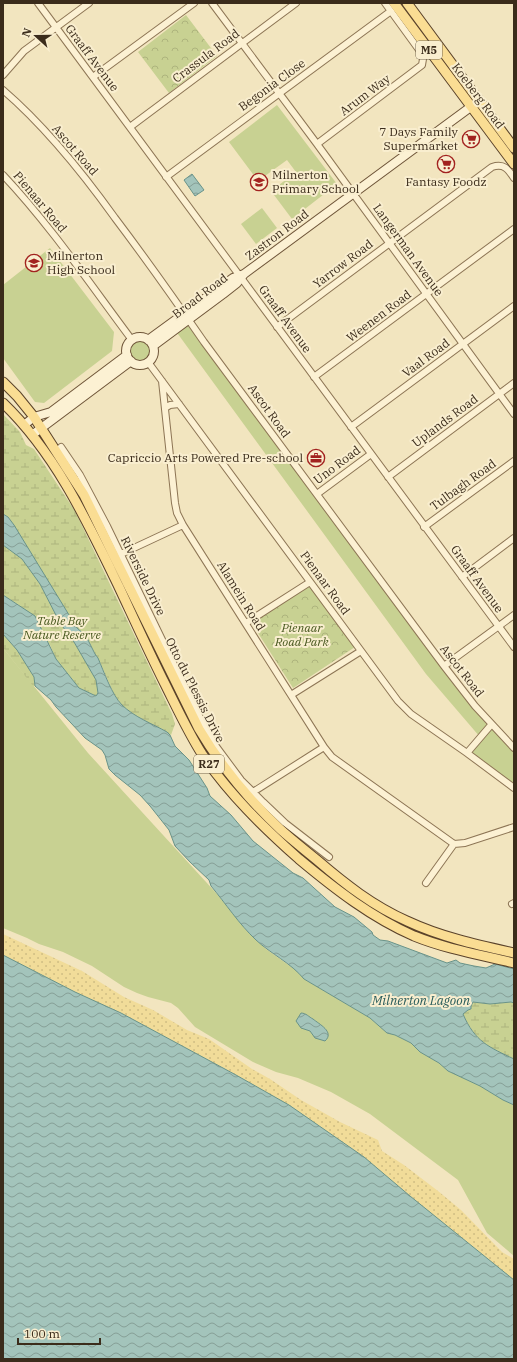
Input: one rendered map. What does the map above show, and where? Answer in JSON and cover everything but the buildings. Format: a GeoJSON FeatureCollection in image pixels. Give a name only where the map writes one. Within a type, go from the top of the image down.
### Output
{"type":"FeatureCollection","features":[{"type":"Feature","properties":{"kind":"main road","name":"Koeberg Road"},"geometry":{"type":"LineString","coordinates":[[406,3],[514,148]]}},
{"type":"Feature","properties":{"kind":"main road","name":"Koeberg Road"},"geometry":{"type":"LineString","coordinates":[[393,7],[514,164]]}},
{"type":"Feature","properties":{"kind":"main road","name":"Otto du Plessis Drive"},"geometry":{"type":"LineString","coordinates":[[3,382],[17,396],[42,428],[91,508],[199,728],[218,759],[246,794],[281,830],[345,884],[376,906],[425,929],[460,940],[514,953]]}},
{"type":"Feature","properties":{"kind":"main road","name":"Otto du Plessis Drive"},"geometry":{"type":"LineString","coordinates":[[3,403],[24,425],[60,474],[88,523],[190,734],[214,771],[242,805],[271,834],[317,874],[373,915],[416,936],[435,943],[514,963]]}},
{"type":"Feature","properties":{"kind":"street","name":"Graaff Avenue"},"geometry":{"type":"LineString","coordinates":[[38,3],[166,177],[242,276],[277,327],[514,647]]}},
{"type":"Feature","properties":{"kind":"street"},"geometry":{"type":"LineString","coordinates":[[3,75],[24,51],[89,3]]}},
{"type":"Feature","properties":{"kind":"street"},"geometry":{"type":"LineString","coordinates":[[93,77],[194,3]]}},
{"type":"Feature","properties":{"kind":"street","name":"Langerman Avenue"},"geometry":{"type":"LineString","coordinates":[[212,3],[427,293],[514,414]]}},
{"type":"Feature","properties":{"kind":"street","name":"Crassula Road"},"geometry":{"type":"LineString","coordinates":[[130,127],[296,3]]}},
{"type":"Feature","properties":{"kind":"street"},"geometry":{"type":"LineString","coordinates":[[384,3],[393,7]]}},
{"type":"Feature","properties":{"kind":"street","name":"Arum Way"},"geometry":{"type":"LineString","coordinates":[[317,144],[419,68],[423,61],[422,54],[393,7]]}},
{"type":"Feature","properties":{"kind":"street","name":"Begonia Close"},"geometry":{"type":"LineString","coordinates":[[166,177],[279,94],[393,7]]}},
{"type":"Feature","properties":{"kind":"street","name":"Ascot Road"},"geometry":{"type":"LineString","coordinates":[[3,90],[53,140],[80,170],[444,666],[475,706],[514,748]]}},
{"type":"Feature","properties":{"kind":"street","name":"Zastron Road"},"geometry":{"type":"LineString","coordinates":[[242,276],[479,101]]}},
{"type":"Feature","properties":{"kind":"street","name":"Yarrow Road"},"geometry":{"type":"LineString","coordinates":[[277,327],[491,168],[500,165],[507,168],[514,178]]}},
{"type":"Feature","properties":{"kind":"street","name":"Pienaar Road"},"geometry":{"type":"LineString","coordinates":[[3,175],[19,192],[53,234],[132,340]]}},
{"type":"Feature","properties":{"kind":"street","name":"Weenen Road"},"geometry":{"type":"LineString","coordinates":[[314,377],[514,229]]}},
{"type":"Feature","properties":{"kind":"street","name":"Broad Road"},"geometry":{"type":"LineString","coordinates":[[150,343],[186,316],[223,294],[242,276]]}},
{"type":"Feature","properties":{"kind":"street","name":"Vaal Road"},"geometry":{"type":"LineString","coordinates":[[351,427],[514,306]]}},
{"type":"Feature","properties":{"kind":"street"},"geometry":{"type":"LineString","coordinates":[[139,337],[150,343],[153,354],[148,362],[139,364],[129,358],[127,347],[132,340],[139,337]]}},
{"type":"Feature","properties":{"kind":"street"},"geometry":{"type":"LineString","coordinates":[[32,435],[75,399],[129,358]]}},
{"type":"Feature","properties":{"kind":"street","name":"Pienaar Road"},"geometry":{"type":"LineString","coordinates":[[148,362],[404,707],[411,714],[468,753],[514,788]]}},
{"type":"Feature","properties":{"kind":"street","name":"Alamein Road"},"geometry":{"type":"LineString","coordinates":[[162,381],[175,503],[177,513],[183,525],[324,747],[338,762],[454,844]]}},
{"type":"Feature","properties":{"kind":"street","name":"Uplands Road"},"geometry":{"type":"LineString","coordinates":[[388,477],[514,383]]}},
{"type":"Feature","properties":{"kind":"street"},"geometry":{"type":"LineString","coordinates":[[24,425],[34,417],[51,412],[75,399]]}},
{"type":"Feature","properties":{"kind":"street"},"geometry":{"type":"LineString","coordinates":[[165,408],[170,405],[179,404]]}},
{"type":"Feature","properties":{"kind":"street","name":"Riverside Drive"},"geometry":{"type":"LineString","coordinates":[[61,447],[89,492],[121,554],[186,691],[205,727],[232,768],[253,792],[285,823],[329,857]]}},
{"type":"Feature","properties":{"kind":"street","name":"Uno Road"},"geometry":{"type":"LineString","coordinates":[[317,494],[371,454]]}},
{"type":"Feature","properties":{"kind":"street","name":"Tulbagh Road"},"geometry":{"type":"LineString","coordinates":[[424,526],[514,461]]}},
{"type":"Feature","properties":{"kind":"street"},"geometry":{"type":"LineString","coordinates":[[121,554],[183,525]]}},
{"type":"Feature","properties":{"kind":"street"},"geometry":{"type":"LineString","coordinates":[[462,576],[514,538]]}},
{"type":"Feature","properties":{"kind":"street"},"geometry":{"type":"LineString","coordinates":[[246,623],[310,582]]}},
{"type":"Feature","properties":{"kind":"street"},"geometry":{"type":"LineString","coordinates":[[444,666],[514,616]]}},
{"type":"Feature","properties":{"kind":"street"},"geometry":{"type":"LineString","coordinates":[[291,695],[361,650]]}},
{"type":"Feature","properties":{"kind":"street"},"geometry":{"type":"LineString","coordinates":[[468,753],[492,725]]}},
{"type":"Feature","properties":{"kind":"street"},"geometry":{"type":"LineString","coordinates":[[253,792],[324,747]]}},
{"type":"Feature","properties":{"kind":"street"},"geometry":{"type":"LineString","coordinates":[[426,883],[454,844],[465,844],[514,827]]}},
{"type":"Feature","properties":{"kind":"green space"},"geometry":{"type":"Polygon","coordinates":[[[186,15],[217,56],[169,93],[138,52],[186,15]]]}},
{"type":"Feature","properties":{"kind":"green space"},"geometry":{"type":"Polygon","coordinates":[[[277,105],[337,184],[292,219],[271,191],[296,172],[287,160],[258,181],[229,142],[277,105]]]}},
{"type":"Feature","properties":{"kind":"green space"},"geometry":{"type":"Polygon","coordinates":[[[262,208],[277,228],[256,244],[241,224],[262,208]]]}},
{"type":"Feature","properties":{"kind":"green space","name":"Milnerton High School"},"geometry":{"type":"Polygon","coordinates":[[[50,248],[114,332],[112,351],[44,403],[35,402],[3,358],[3,285],[50,248]]]}},
{"type":"Feature","properties":{"kind":"green space"},"geometry":{"type":"Polygon","coordinates":[[[189,320],[444,666],[514,748],[514,788],[467,753],[480,737],[426,674],[175,330],[189,320]]]}},
{"type":"Feature","properties":{"kind":"green space"},"geometry":{"type":"Polygon","coordinates":[[[136,341],[144,341],[150,347],[150,355],[144,361],[136,361],[130,355],[130,347],[136,341]]]}},
{"type":"Feature","properties":{"kind":"green space"},"geometry":{"type":"Polygon","coordinates":[[[3,414],[20,432],[26,445],[34,449],[75,511],[172,714],[175,724],[171,735],[133,714],[121,705],[113,692],[98,658],[86,636],[77,628],[8,517],[3,514],[3,414]]]}},
{"type":"Feature","properties":{"kind":"green space","name":"Table Bay Nature Reserve"},"geometry":{"type":"Polygon","coordinates":[[[3,545],[22,559],[40,584],[60,623],[74,642],[96,680],[98,693],[96,696],[79,688],[56,659],[50,645],[19,605],[4,596],[3,545]]]}},
{"type":"Feature","properties":{"kind":"green space","name":"Pienaar Road Park"},"geometry":{"type":"Polygon","coordinates":[[[309,585],[355,647],[293,688],[251,622],[309,585]]]}},
{"type":"Feature","properties":{"kind":"green space"},"geometry":{"type":"Polygon","coordinates":[[[3,634],[17,650],[34,677],[35,686],[33,686],[3,648],[3,634]]]}},
{"type":"Feature","properties":{"kind":"green space"},"geometry":{"type":"Polygon","coordinates":[[[3,648],[88,753],[217,894],[246,930],[266,949],[297,971],[304,979],[370,1018],[387,1033],[395,1035],[411,1043],[420,1052],[439,1063],[448,1071],[480,1086],[514,1105],[514,1256],[487,1233],[458,1180],[370,1114],[331,1092],[298,1078],[276,1072],[253,1062],[195,1027],[178,1008],[171,1003],[137,993],[124,987],[92,966],[63,952],[39,944],[3,928],[3,648]]]}},
{"type":"Feature","properties":{"kind":"green space"},"geometry":{"type":"Polygon","coordinates":[[[473,1002],[490,1004],[514,1003],[514,1059],[490,1047],[473,1031],[463,1014],[468,1010],[471,1010],[473,1002]]]}},
{"type":"Feature","properties":{"kind":"sand"},"geometry":{"type":"Polygon","coordinates":[[[3,934],[82,971],[124,997],[153,1010],[187,1030],[209,1039],[252,1069],[301,1100],[340,1122],[378,1140],[382,1151],[404,1165],[438,1191],[461,1210],[502,1252],[514,1259],[514,1314],[3,970],[3,934]]]}},
{"type":"Feature","properties":{"kind":"water"},"geometry":{"type":"Polygon","coordinates":[[[192,174],[204,190],[195,196],[184,180],[192,174]]]}},
{"type":"Feature","properties":{"kind":"water","name":"Milnerton Lagoon"},"geometry":{"type":"Polygon","coordinates":[[[3,514],[8,517],[14,525],[77,628],[86,636],[118,701],[132,713],[170,735],[175,746],[189,760],[207,788],[210,796],[231,815],[253,841],[293,873],[303,878],[335,907],[354,917],[380,940],[388,941],[447,963],[456,960],[460,963],[486,968],[495,964],[514,969],[514,1003],[490,1004],[473,1002],[471,1009],[463,1014],[478,1037],[490,1047],[514,1059],[514,1105],[480,1086],[448,1071],[439,1063],[420,1052],[411,1043],[395,1035],[387,1033],[370,1018],[304,979],[293,968],[256,940],[238,921],[211,886],[209,880],[175,846],[169,830],[150,806],[140,795],[109,769],[102,750],[85,738],[51,700],[35,686],[34,677],[17,650],[3,634],[3,595],[35,616],[56,659],[79,688],[96,696],[98,693],[96,680],[74,642],[60,623],[40,584],[22,559],[3,545],[3,514]]]}},
{"type":"Feature","properties":{"kind":"water"},"geometry":{"type":"Polygon","coordinates":[[[3,955],[75,992],[121,1013],[236,1075],[289,1105],[364,1157],[514,1280],[514,1359],[3,1359],[3,955]]]}},
{"type":"Feature","properties":{"kind":"water"},"geometry":{"type":"Polygon","coordinates":[[[301,1013],[307,1015],[325,1028],[328,1038],[325,1041],[315,1038],[310,1031],[301,1028],[296,1021],[301,1013]]]}},
{"type":"Feature","properties":{"kind":"place","name":"7 Days Family Supermarket"},"geometry":{"type":"Point","coordinates":[471,139]}},
{"type":"Feature","properties":{"kind":"place","name":"Fantasy Foodz"},"geometry":{"type":"Point","coordinates":[446,164]}},
{"type":"Feature","properties":{"kind":"place","name":"Milnerton Primary School"},"geometry":{"type":"Point","coordinates":[259,182]}},
{"type":"Feature","properties":{"kind":"place","name":"Milnerton High School"},"geometry":{"type":"Point","coordinates":[34,263]}},
{"type":"Feature","properties":{"kind":"place","name":"Capriccio Arts Powered Pre-school"},"geometry":{"type":"Point","coordinates":[316,458]}}]}
